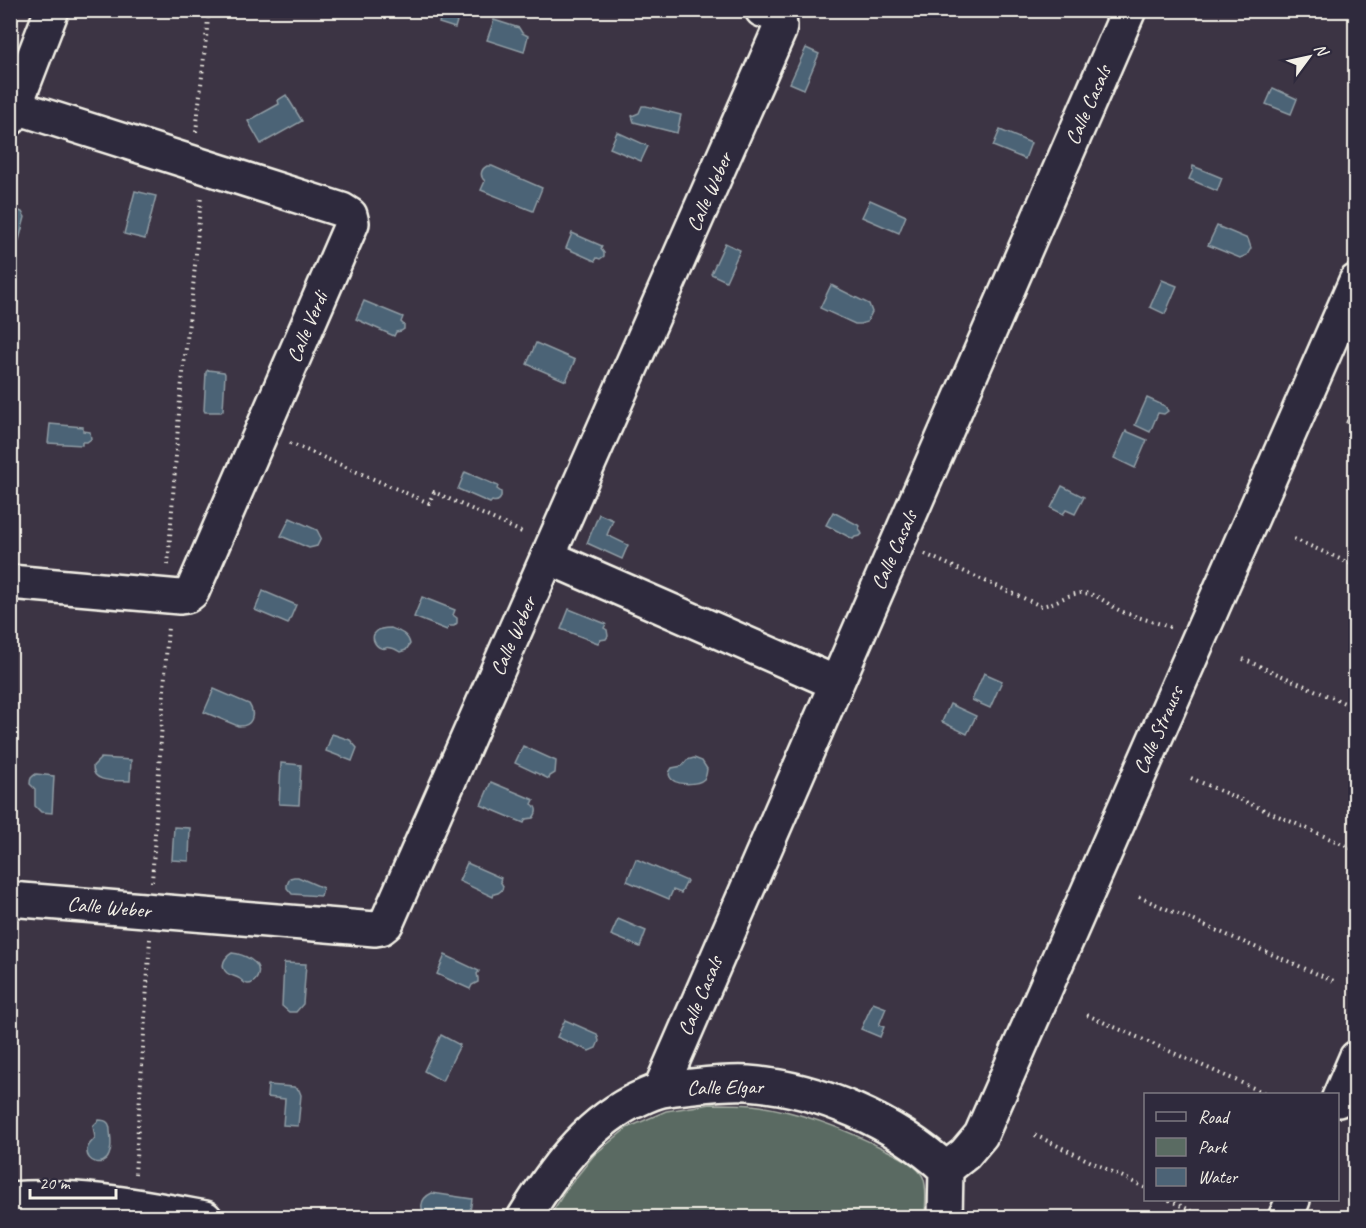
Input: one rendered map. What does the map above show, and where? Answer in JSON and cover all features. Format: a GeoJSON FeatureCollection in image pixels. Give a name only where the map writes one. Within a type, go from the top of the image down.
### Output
{"type":"FeatureCollection","features":[{"type":"Feature","properties":{"kind":"street"},"geometry":{"type":"LineString","coordinates":[[12,110],[52,10]]}},
{"type":"Feature","properties":{"kind":"street","name":"Calle Weber"},"geometry":{"type":"LineString","coordinates":[[10,899],[352,927],[381,928],[386,924],[540,547],[779,31],[778,18],[762,10]]}},
{"type":"Feature","properties":{"kind":"street","name":"Calle Casals"},"geometry":{"type":"LineString","coordinates":[[660,1090],[1129,10]]}},
{"type":"Feature","properties":{"kind":"street","name":"Calle Verdi"},"geometry":{"type":"LineString","coordinates":[[10,582],[180,597],[190,595],[352,223],[350,215],[342,210],[12,110]]}},
{"type":"Feature","properties":{"kind":"street","name":"Calle Strauss"},"geometry":{"type":"LineString","coordinates":[[946,1169],[965,1154],[981,1136],[1356,281]]}},
{"type":"Feature","properties":{"kind":"street"},"geometry":{"type":"LineString","coordinates":[[540,547],[836,683]]}},
{"type":"Feature","properties":{"kind":"street"},"geometry":{"type":"LineString","coordinates":[[1339,1098],[1356,1058]]}},
{"type":"Feature","properties":{"kind":"street","name":"Calle Elgar"},"geometry":{"type":"LineString","coordinates":[[524,1218],[555,1169],[577,1144],[617,1111],[660,1090],[746,1083],[797,1091],[833,1102],[888,1126],[928,1152],[946,1169]]}},
{"type":"Feature","properties":{"kind":"street"},"geometry":{"type":"LineString","coordinates":[[945,1218],[946,1169]]}},
{"type":"Feature","properties":{"kind":"street"},"geometry":{"type":"LineString","coordinates":[[10,1199],[46,1197],[104,1201],[205,1218]]}},
{"type":"Feature","properties":{"kind":"street"},"geometry":{"type":"LineString","coordinates":[[1285,1218],[1293,1201]]}},
{"type":"Feature","properties":{"kind":"path"},"geometry":{"type":"LineString","coordinates":[[195,140],[209,10]]}},
{"type":"Feature","properties":{"kind":"path"},"geometry":{"type":"LineString","coordinates":[[168,573],[180,399],[202,190]]}},
{"type":"Feature","properties":{"kind":"path"},"geometry":{"type":"LineString","coordinates":[[1346,421],[1356,424]]}},
{"type":"Feature","properties":{"kind":"path"},"geometry":{"type":"LineString","coordinates":[[284,441],[429,503],[434,492],[540,547]]}},
{"type":"Feature","properties":{"kind":"path"},"geometry":{"type":"LineString","coordinates":[[1294,539],[1356,566]]}},
{"type":"Feature","properties":{"kind":"path"},"geometry":{"type":"LineString","coordinates":[[918,551],[1041,606],[1073,594],[1092,594],[1123,612],[1177,630]]}},
{"type":"Feature","properties":{"kind":"path"},"geometry":{"type":"LineString","coordinates":[[152,888],[168,619]]}},
{"type":"Feature","properties":{"kind":"path"},"geometry":{"type":"LineString","coordinates":[[1243,659],[1356,708]]}},
{"type":"Feature","properties":{"kind":"path"},"geometry":{"type":"LineString","coordinates":[[1191,778],[1356,850]]}},
{"type":"Feature","properties":{"kind":"path"},"geometry":{"type":"LineString","coordinates":[[1139,897],[1336,982]]}},
{"type":"Feature","properties":{"kind":"path"},"geometry":{"type":"LineString","coordinates":[[134,1182],[150,933]]}},
{"type":"Feature","properties":{"kind":"path"},"geometry":{"type":"LineString","coordinates":[[1087,1015],[1262,1093]]}},
{"type":"Feature","properties":{"kind":"path"},"geometry":{"type":"LineString","coordinates":[[1035,1135],[1144,1187]]}},
{"type":"Feature","properties":{"kind":"path"},"geometry":{"type":"LineString","coordinates":[[1171,1201],[1206,1218]]}},
{"type":"Feature","properties":{"kind":"green space"},"geometry":{"type":"Polygon","coordinates":[[[711,1104],[752,1105],[787,1111],[854,1135],[901,1158],[912,1164],[925,1181],[925,1217],[549,1217],[566,1190],[594,1155],[627,1128],[666,1111],[711,1104]]]}},
{"type":"Feature","properties":{"kind":"water"},"geometry":{"type":"Polygon","coordinates":[[[442,11],[460,11],[455,28],[439,23],[442,11]]]}},
{"type":"Feature","properties":{"kind":"water"},"geometry":{"type":"Polygon","coordinates":[[[494,20],[519,28],[528,36],[524,52],[487,40],[494,20]]]}},
{"type":"Feature","properties":{"kind":"water"},"geometry":{"type":"Polygon","coordinates":[[[806,48],[819,54],[804,89],[790,83],[806,48]]]}},
{"type":"Feature","properties":{"kind":"water"},"geometry":{"type":"Polygon","coordinates":[[[1273,88],[1297,99],[1291,114],[1266,104],[1273,88]]]}},
{"type":"Feature","properties":{"kind":"water"},"geometry":{"type":"Polygon","coordinates":[[[286,95],[302,121],[261,144],[248,121],[279,104],[278,100],[286,95]]]}},
{"type":"Feature","properties":{"kind":"water"},"geometry":{"type":"Polygon","coordinates":[[[642,106],[681,115],[677,133],[634,122],[632,116],[639,113],[642,106]]]}},
{"type":"Feature","properties":{"kind":"water"},"geometry":{"type":"Polygon","coordinates":[[[1000,130],[1031,143],[1025,159],[993,146],[1000,130]]]}},
{"type":"Feature","properties":{"kind":"water"},"geometry":{"type":"Polygon","coordinates":[[[617,132],[648,146],[641,161],[610,148],[617,132]]]}},
{"type":"Feature","properties":{"kind":"water"},"geometry":{"type":"Polygon","coordinates":[[[487,166],[492,166],[542,188],[533,211],[481,190],[485,181],[481,173],[487,166]]]}},
{"type":"Feature","properties":{"kind":"water"},"geometry":{"type":"Polygon","coordinates":[[[1193,166],[1222,178],[1217,191],[1189,179],[1193,166]]]}},
{"type":"Feature","properties":{"kind":"water"},"geometry":{"type":"Polygon","coordinates":[[[135,191],[156,196],[145,239],[124,234],[135,191]]]}},
{"type":"Feature","properties":{"kind":"water"},"geometry":{"type":"Polygon","coordinates":[[[870,200],[906,216],[899,233],[862,217],[870,200]]]}},
{"type":"Feature","properties":{"kind":"water"},"geometry":{"type":"Polygon","coordinates":[[[17,210],[25,217],[18,244],[10,242],[11,213],[17,210]]]}},
{"type":"Feature","properties":{"kind":"water"},"geometry":{"type":"Polygon","coordinates":[[[1217,226],[1248,239],[1251,248],[1247,255],[1240,258],[1208,245],[1217,226]]]}},
{"type":"Feature","properties":{"kind":"water"},"geometry":{"type":"Polygon","coordinates":[[[572,233],[602,246],[604,256],[595,261],[566,248],[572,233]]]}},
{"type":"Feature","properties":{"kind":"water"},"geometry":{"type":"Polygon","coordinates":[[[725,243],[740,250],[726,281],[711,274],[725,243]]]}},
{"type":"Feature","properties":{"kind":"water"},"geometry":{"type":"Polygon","coordinates":[[[1162,280],[1177,286],[1165,314],[1150,307],[1162,280]]]}},
{"type":"Feature","properties":{"kind":"water"},"geometry":{"type":"Polygon","coordinates":[[[831,285],[869,304],[872,312],[867,322],[855,324],[820,308],[831,285]]]}},
{"type":"Feature","properties":{"kind":"water"},"geometry":{"type":"Polygon","coordinates":[[[364,301],[403,317],[401,322],[404,329],[396,332],[394,336],[356,319],[364,301]]]}},
{"type":"Feature","properties":{"kind":"water"},"geometry":{"type":"Polygon","coordinates":[[[536,343],[575,360],[566,381],[527,364],[536,343]]]}},
{"type":"Feature","properties":{"kind":"water"},"geometry":{"type":"Polygon","coordinates":[[[208,370],[225,374],[221,412],[205,412],[204,410],[208,370]]]}},
{"type":"Feature","properties":{"kind":"water"},"geometry":{"type":"Polygon","coordinates":[[[1147,398],[1165,406],[1168,411],[1164,414],[1158,413],[1150,432],[1135,425],[1147,398]]]}},
{"type":"Feature","properties":{"kind":"water"},"geometry":{"type":"Polygon","coordinates":[[[50,424],[83,427],[83,431],[90,432],[91,439],[82,442],[82,445],[48,443],[50,424]]]}},
{"type":"Feature","properties":{"kind":"water"},"geometry":{"type":"Polygon","coordinates":[[[1126,431],[1147,440],[1135,468],[1114,458],[1126,431]]]}},
{"type":"Feature","properties":{"kind":"water"},"geometry":{"type":"Polygon","coordinates":[[[465,472],[498,486],[497,489],[501,492],[499,500],[490,503],[458,489],[465,472]]]}},
{"type":"Feature","properties":{"kind":"water"},"geometry":{"type":"Polygon","coordinates":[[[1062,486],[1084,497],[1075,514],[1066,510],[1063,514],[1051,508],[1062,486]]]}},
{"type":"Feature","properties":{"kind":"water"},"geometry":{"type":"Polygon","coordinates":[[[833,512],[860,526],[862,534],[853,539],[826,525],[833,512]]]}},
{"type":"Feature","properties":{"kind":"water"},"geometry":{"type":"Polygon","coordinates":[[[599,514],[613,520],[607,535],[628,545],[622,559],[587,543],[599,514]]]}},
{"type":"Feature","properties":{"kind":"water"},"geometry":{"type":"Polygon","coordinates":[[[290,518],[317,530],[321,538],[317,546],[309,548],[281,536],[290,518]]]}},
{"type":"Feature","properties":{"kind":"water"},"geometry":{"type":"Polygon","coordinates":[[[263,591],[296,605],[288,624],[255,610],[263,591]]]}},
{"type":"Feature","properties":{"kind":"water"},"geometry":{"type":"Polygon","coordinates":[[[422,597],[455,610],[453,615],[457,618],[457,623],[449,626],[447,630],[414,617],[422,597]]]}},
{"type":"Feature","properties":{"kind":"water"},"geometry":{"type":"Polygon","coordinates":[[[569,609],[606,624],[604,628],[608,636],[606,639],[598,643],[561,629],[569,609]]]}},
{"type":"Feature","properties":{"kind":"water"},"geometry":{"type":"Polygon","coordinates":[[[391,628],[403,633],[407,638],[410,644],[406,650],[400,652],[387,647],[385,649],[375,643],[373,636],[377,631],[391,628]]]}},
{"type":"Feature","properties":{"kind":"water"},"geometry":{"type":"Polygon","coordinates":[[[984,673],[1002,681],[990,708],[972,700],[984,673]]]}},
{"type":"Feature","properties":{"kind":"water"},"geometry":{"type":"Polygon","coordinates":[[[214,689],[249,704],[252,716],[247,725],[238,726],[204,712],[214,689]]]}},
{"type":"Feature","properties":{"kind":"water"},"geometry":{"type":"Polygon","coordinates":[[[950,704],[976,716],[967,734],[942,722],[950,704]]]}},
{"type":"Feature","properties":{"kind":"water"},"geometry":{"type":"Polygon","coordinates":[[[332,734],[350,740],[357,748],[352,761],[326,751],[332,734]]]}},
{"type":"Feature","properties":{"kind":"water"},"geometry":{"type":"Polygon","coordinates":[[[523,746],[556,761],[555,773],[549,779],[515,763],[523,746]]]}},
{"type":"Feature","properties":{"kind":"water"},"geometry":{"type":"Polygon","coordinates":[[[101,758],[131,760],[130,781],[106,780],[96,776],[93,766],[101,758]]]}},
{"type":"Feature","properties":{"kind":"water"},"geometry":{"type":"Polygon","coordinates":[[[694,758],[702,761],[707,769],[704,779],[686,784],[672,780],[669,774],[672,768],[682,766],[687,760],[694,758]]]}},
{"type":"Feature","properties":{"kind":"water"},"geometry":{"type":"Polygon","coordinates":[[[281,763],[301,765],[299,805],[279,804],[281,763]]]}},
{"type":"Feature","properties":{"kind":"water"},"geometry":{"type":"Polygon","coordinates":[[[36,774],[54,776],[52,813],[41,812],[35,806],[35,789],[30,782],[36,774]]]}},
{"type":"Feature","properties":{"kind":"water"},"geometry":{"type":"Polygon","coordinates":[[[491,782],[534,800],[532,804],[536,811],[533,818],[526,819],[524,823],[481,805],[491,782]]]}},
{"type":"Feature","properties":{"kind":"water"},"geometry":{"type":"Polygon","coordinates":[[[174,827],[190,828],[189,861],[172,860],[174,827]]]}},
{"type":"Feature","properties":{"kind":"water"},"geometry":{"type":"Polygon","coordinates":[[[636,859],[687,881],[681,893],[673,890],[669,899],[627,881],[636,859]]]}},
{"type":"Feature","properties":{"kind":"water"},"geometry":{"type":"Polygon","coordinates":[[[467,863],[501,878],[502,890],[493,897],[459,881],[467,863]]]}},
{"type":"Feature","properties":{"kind":"water"},"geometry":{"type":"Polygon","coordinates":[[[294,877],[323,888],[321,896],[292,894],[287,885],[290,878],[294,877]]]}},
{"type":"Feature","properties":{"kind":"water"},"geometry":{"type":"Polygon","coordinates":[[[618,919],[646,931],[640,947],[611,935],[618,919]]]}},
{"type":"Feature","properties":{"kind":"water"},"geometry":{"type":"Polygon","coordinates":[[[232,953],[246,957],[257,966],[256,980],[245,984],[225,970],[224,962],[232,953]]]}},
{"type":"Feature","properties":{"kind":"water"},"geometry":{"type":"Polygon","coordinates":[[[445,955],[479,971],[478,982],[470,989],[437,974],[445,955]]]}},
{"type":"Feature","properties":{"kind":"water"},"geometry":{"type":"Polygon","coordinates":[[[284,963],[306,964],[303,1004],[296,1012],[289,1012],[282,1006],[284,963]]]}},
{"type":"Feature","properties":{"kind":"water"},"geometry":{"type":"Polygon","coordinates":[[[873,1003],[886,1008],[879,1025],[884,1027],[880,1037],[861,1029],[873,1003]]]}},
{"type":"Feature","properties":{"kind":"water"},"geometry":{"type":"Polygon","coordinates":[[[565,1020],[597,1034],[599,1041],[596,1048],[589,1051],[557,1037],[565,1020]]]}},
{"type":"Feature","properties":{"kind":"water"},"geometry":{"type":"Polygon","coordinates":[[[441,1035],[460,1045],[442,1081],[424,1071],[441,1035]]]}},
{"type":"Feature","properties":{"kind":"water"},"geometry":{"type":"Polygon","coordinates":[[[268,1085],[294,1087],[299,1090],[301,1095],[298,1126],[283,1125],[285,1099],[267,1097],[268,1085]]]}},
{"type":"Feature","properties":{"kind":"water"},"geometry":{"type":"Polygon","coordinates":[[[99,1120],[109,1124],[111,1143],[107,1159],[100,1163],[92,1161],[87,1154],[89,1145],[95,1138],[93,1126],[99,1120]]]}},
{"type":"Feature","properties":{"kind":"water"},"geometry":{"type":"Polygon","coordinates":[[[432,1193],[472,1199],[469,1217],[431,1218],[424,1212],[422,1206],[425,1199],[432,1193]]]}}]}
